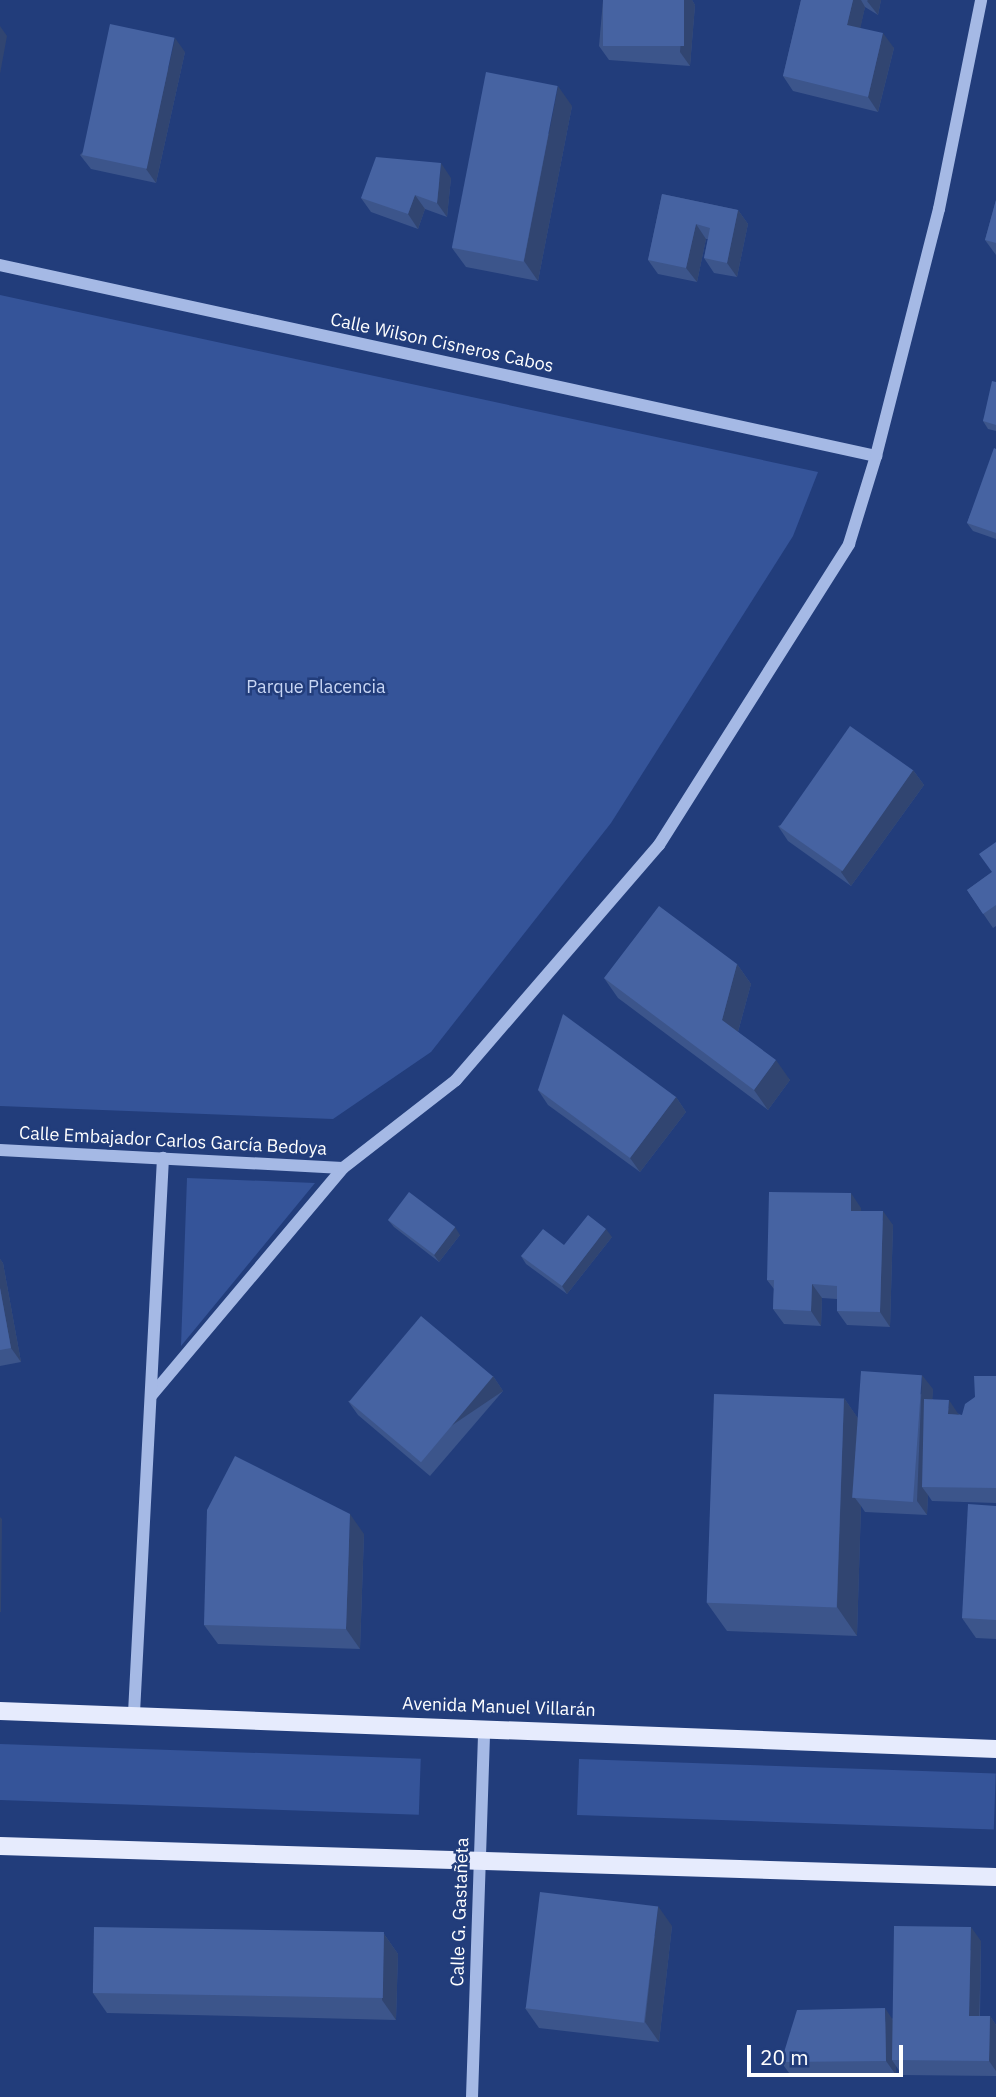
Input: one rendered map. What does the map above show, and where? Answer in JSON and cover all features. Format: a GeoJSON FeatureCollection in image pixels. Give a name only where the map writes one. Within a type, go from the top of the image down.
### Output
{"type":"FeatureCollection","features":[{"type":"Feature","properties":{"kind":"main road","name":"Avenida Manuel Villarán"},"geometry":{"type":"LineString","coordinates":[[0,1711],[134,1713],[996,1749]]}},
{"type":"Feature","properties":{"kind":"main road"},"geometry":{"type":"LineString","coordinates":[[0,1846],[996,1877]]}},
{"type":"Feature","properties":{"kind":"street"},"geometry":{"type":"LineString","coordinates":[[151,1396],[343,1168],[456,1080],[659,845],[849,544],[876,456],[939,209],[981,0]]}},
{"type":"Feature","properties":{"kind":"street","name":"Calle Wilson Cisneros Cabos"},"geometry":{"type":"LineString","coordinates":[[0,265],[876,456]]}},
{"type":"Feature","properties":{"kind":"street","name":"Calle Embajador Carlos García Bedoya"},"geometry":{"type":"LineString","coordinates":[[0,1150],[343,1168]]}},
{"type":"Feature","properties":{"kind":"street"},"geometry":{"type":"LineString","coordinates":[[134,1713],[163,1158]]}},
{"type":"Feature","properties":{"kind":"street","name":"Calle G. Gastañeta"},"geometry":{"type":"LineString","coordinates":[[472,2097],[484,1727]]}},
{"type":"Feature","properties":{"kind":"green space","name":"Parque Placencia"},"geometry":{"type":"Polygon","coordinates":[[[0,295],[818,472],[793,536],[611,823],[431,1052],[333,1119],[0,1106],[0,295]]]}},
{"type":"Feature","properties":{"kind":"green space"},"geometry":{"type":"Polygon","coordinates":[[[187,1178],[315,1183],[181,1346],[187,1178]]]}},
{"type":"Feature","properties":{"kind":"green space"},"geometry":{"type":"Polygon","coordinates":[[[0,1744],[421,1759],[419,1815],[0,1800],[0,1744]]]}},
{"type":"Feature","properties":{"kind":"green space"},"geometry":{"type":"Polygon","coordinates":[[[579,1759],[996,1774],[994,1830],[577,1815],[579,1759]]]}},
{"type":"Feature","properties":{"kind":"building"},"geometry":{"type":"Polygon","coordinates":[[[603,0],[684,0],[684,46],[603,46],[603,0]]]}},
{"type":"Feature","properties":{"kind":"building"},"geometry":{"type":"Polygon","coordinates":[[[801,0],[853,0],[847,25],[883,33],[868,97],[783,76],[801,0]]]}},
{"type":"Feature","properties":{"kind":"building"},"geometry":{"type":"Polygon","coordinates":[[[110,24],[175,38],[147,169],[82,155],[110,24]]]}},
{"type":"Feature","properties":{"kind":"building"},"geometry":{"type":"Polygon","coordinates":[[[486,72],[558,86],[524,262],[452,248],[486,72]]]}},
{"type":"Feature","properties":{"kind":"building"},"geometry":{"type":"Polygon","coordinates":[[[376,157],[441,163],[437,203],[415,195],[408,214],[361,198],[376,157]]]}},
{"type":"Feature","properties":{"kind":"building"},"geometry":{"type":"Polygon","coordinates":[[[662,194],[738,210],[727,263],[704,258],[710,228],[696,224],[686,268],[648,260],[662,194]]]}},
{"type":"Feature","properties":{"kind":"building"},"geometry":{"type":"Polygon","coordinates":[[[996,200],[996,243],[985,240],[996,200]]]}},
{"type":"Feature","properties":{"kind":"building"},"geometry":{"type":"Polygon","coordinates":[[[992,381],[996,382],[996,425],[983,421],[992,381]]]}},
{"type":"Feature","properties":{"kind":"building"},"geometry":{"type":"Polygon","coordinates":[[[994,448],[996,449],[996,533],[967,523],[994,448]]]}},
{"type":"Feature","properties":{"kind":"building"},"geometry":{"type":"Polygon","coordinates":[[[850,726],[913,770],[843,871],[779,827],[850,726]]]}},
{"type":"Feature","properties":{"kind":"building"},"geometry":{"type":"Polygon","coordinates":[[[996,842],[996,905],[983,914],[967,890],[992,872],[979,854],[996,842]]]}},
{"type":"Feature","properties":{"kind":"building"},"geometry":{"type":"Polygon","coordinates":[[[659,906],[737,964],[722,1020],[776,1060],[754,1090],[604,978],[659,906]]]}},
{"type":"Feature","properties":{"kind":"building"},"geometry":{"type":"Polygon","coordinates":[[[563,1014],[676,1097],[630,1158],[538,1090],[563,1014]]]}},
{"type":"Feature","properties":{"kind":"building"},"geometry":{"type":"Polygon","coordinates":[[[409,1192],[455,1227],[434,1255],[388,1220],[409,1192]]]}},
{"type":"Feature","properties":{"kind":"building"},"geometry":{"type":"Polygon","coordinates":[[[769,1192],[851,1193],[851,1211],[883,1211],[880,1312],[837,1311],[837,1286],[812,1284],[811,1311],[773,1309],[774,1280],[767,1280],[769,1192]]]}},
{"type":"Feature","properties":{"kind":"building"},"geometry":{"type":"Polygon","coordinates":[[[588,1215],[606,1229],[562,1286],[521,1256],[543,1229],[564,1245],[588,1215]]]}},
{"type":"Feature","properties":{"kind":"building"},"geometry":{"type":"Polygon","coordinates":[[[0,1288],[11,1348],[0,1350],[0,1288]]]}},
{"type":"Feature","properties":{"kind":"building"},"geometry":{"type":"Polygon","coordinates":[[[421,1316],[493,1376],[421,1462],[349,1402],[421,1316]]]}},
{"type":"Feature","properties":{"kind":"building"},"geometry":{"type":"Polygon","coordinates":[[[861,1371],[922,1375],[913,1502],[852,1498],[861,1371]]]}},
{"type":"Feature","properties":{"kind":"building"},"geometry":{"type":"Polygon","coordinates":[[[974,1376],[996,1376],[996,1488],[922,1487],[924,1399],[949,1400],[948,1414],[962,1415],[965,1404],[975,1397],[974,1376]]]}},
{"type":"Feature","properties":{"kind":"building"},"geometry":{"type":"Polygon","coordinates":[[[714,1394],[844,1399],[837,1607],[707,1603],[714,1394]]]}},
{"type":"Feature","properties":{"kind":"building"},"geometry":{"type":"Polygon","coordinates":[[[235,1456],[350,1514],[346,1629],[204,1625],[207,1510],[235,1456]]]}},
{"type":"Feature","properties":{"kind":"building"},"geometry":{"type":"Polygon","coordinates":[[[968,1504],[996,1506],[996,1620],[962,1618],[968,1504]]]}},
{"type":"Feature","properties":{"kind":"building"},"geometry":{"type":"Polygon","coordinates":[[[540,1892],[658,1907],[644,2023],[526,2008],[540,1892]]]}},
{"type":"Feature","properties":{"kind":"building"},"geometry":{"type":"Polygon","coordinates":[[[894,1926],[971,1927],[969,2016],[990,2016],[989,2061],[892,2060],[894,1926]]]}},
{"type":"Feature","properties":{"kind":"building"},"geometry":{"type":"Polygon","coordinates":[[[94,1927],[384,1932],[383,1998],[93,1993],[94,1927]]]}},
{"type":"Feature","properties":{"kind":"building"},"geometry":{"type":"Polygon","coordinates":[[[885,2008],[886,2061],[781,2062],[797,2010],[885,2008]]]}}]}
